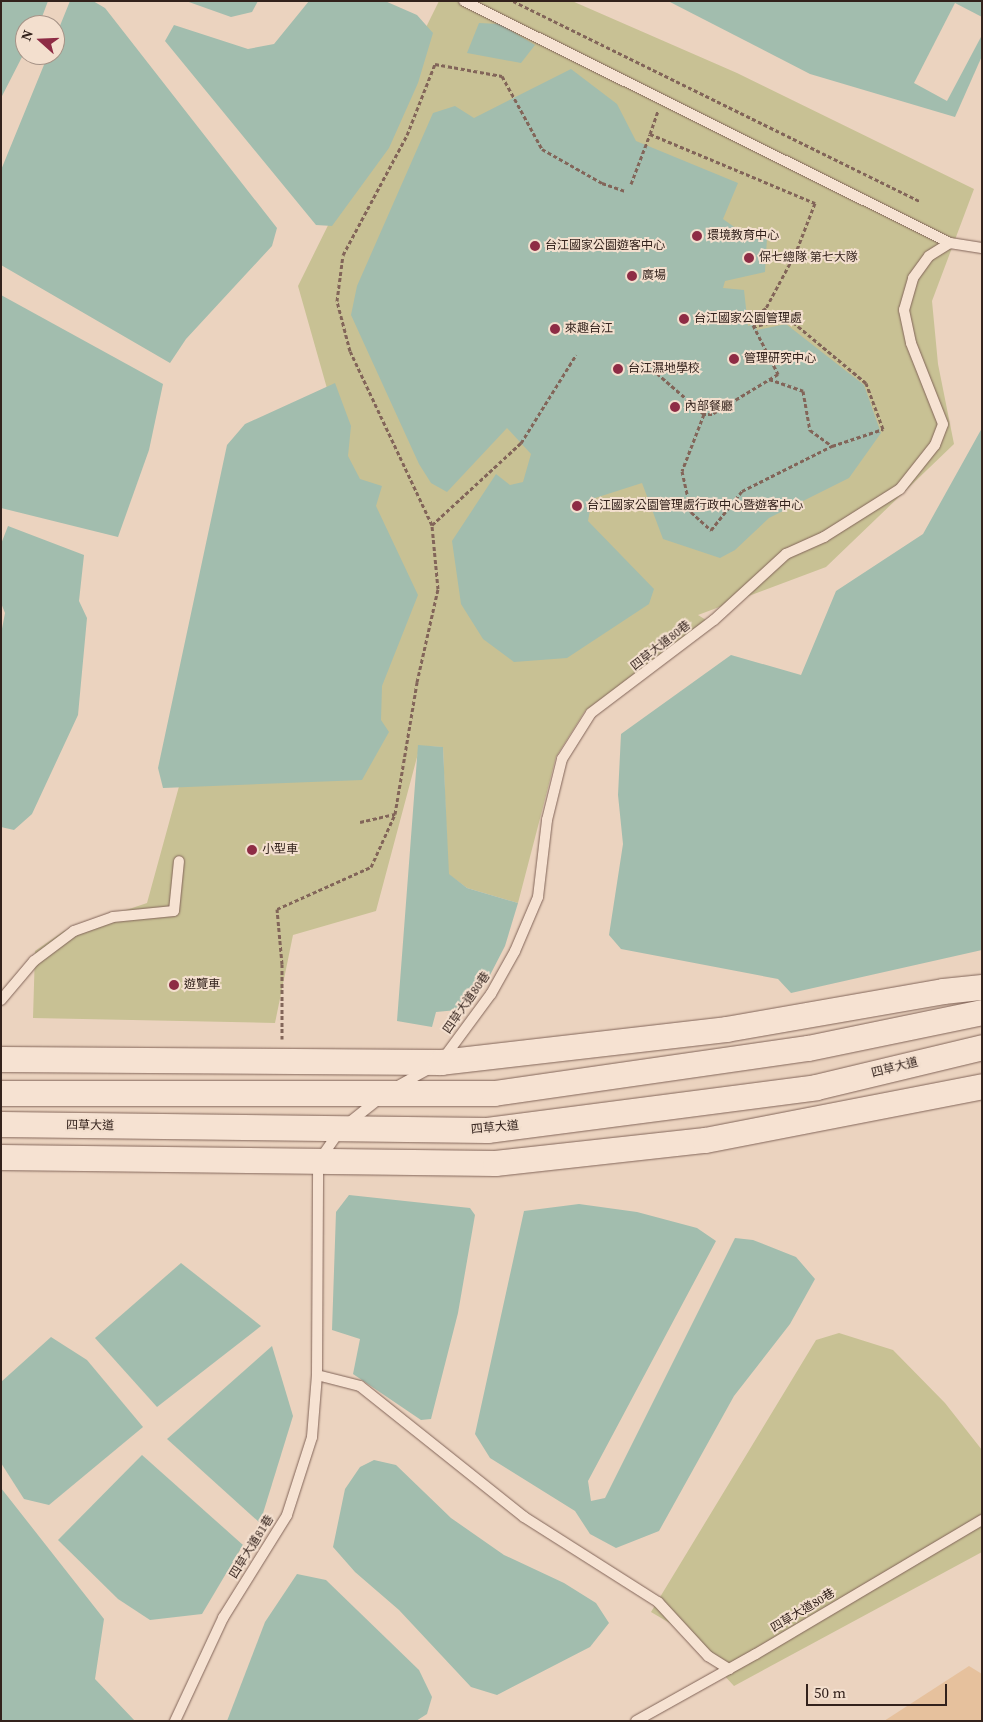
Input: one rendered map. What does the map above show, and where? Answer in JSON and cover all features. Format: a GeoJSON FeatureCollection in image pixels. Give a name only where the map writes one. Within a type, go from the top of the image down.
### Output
{"type":"FeatureCollection","features":[{"type":"Feature","properties":{"kind":"street"},"geometry":{"type":"LineString","coordinates":[[1,1058],[441,1062],[726,1029],[942,991],[982,987]]}},
{"type":"Feature","properties":{"kind":"street"},"geometry":{"type":"LineString","coordinates":[[1,1093],[494,1093],[808,1048],[982,1012]]}},
{"type":"Feature","properties":{"kind":"street","name":"四草大道"},"geometry":{"type":"LineString","coordinates":[[1,1124],[487,1130],[816,1087],[982,1047]]}},
{"type":"Feature","properties":{"kind":"street"},"geometry":{"type":"LineString","coordinates":[[1,1157],[495,1163],[705,1140],[982,1086]]}},
{"type":"Feature","properties":{"kind":"lane"},"geometry":{"type":"LineString","coordinates":[[464,1],[950,243],[982,248]]}},
{"type":"Feature","properties":{"kind":"lane","name":"四草大道80巷"},"geometry":{"type":"LineString","coordinates":[[318,1162],[341,1129],[386,1092],[441,1062],[491,994],[516,951],[538,897],[547,820],[562,759],[591,713],[714,620],[786,554],[824,537],[900,489],[935,445],[943,424],[912,343],[904,310],[913,278],[929,256],[950,243]]}},
{"type":"Feature","properties":{"kind":"lane"},"geometry":{"type":"LineString","coordinates":[[1,1000],[34,962],[74,932],[113,917],[174,911],[179,861]]}},
{"type":"Feature","properties":{"kind":"lane","name":"四草大道81巷"},"geometry":{"type":"LineString","coordinates":[[175,1721],[223,1618],[287,1515],[312,1437],[317,1375],[318,1162]]}},
{"type":"Feature","properties":{"kind":"lane"},"geometry":{"type":"LineString","coordinates":[[317,1375],[360,1386],[524,1518],[658,1602],[708,1656],[729,1669]]}},
{"type":"Feature","properties":{"kind":"lane","name":"四草大道80巷"},"geometry":{"type":"LineString","coordinates":[[636,1721],[729,1669],[982,1520]]}},
{"type":"Feature","properties":{"kind":"path"},"geometry":{"type":"LineString","coordinates":[[513,1],[920,201]]}},
{"type":"Feature","properties":{"kind":"path"},"geometry":{"type":"LineString","coordinates":[[282,1041],[282,964],[277,909],[371,867],[395,814],[417,682],[438,589],[432,525],[350,351],[337,301],[343,255],[407,135],[435,64],[502,76],[542,148],[602,183],[624,191]]}},
{"type":"Feature","properties":{"kind":"path"},"geometry":{"type":"LineString","coordinates":[[631,184],[650,134],[815,203],[796,252],[766,308],[750,318],[778,374],[712,414],[704,414],[652,369]]}},
{"type":"Feature","properties":{"kind":"path"},"geometry":{"type":"LineString","coordinates":[[704,414],[682,471],[690,512],[711,530],[742,491],[832,446],[883,428],[866,383],[788,318],[753,327]]}},
{"type":"Feature","properties":{"kind":"path"},"geometry":{"type":"LineString","coordinates":[[432,525],[521,442],[576,355]]}},
{"type":"Feature","properties":{"kind":"path"},"geometry":{"type":"LineString","coordinates":[[769,380],[803,391],[810,430],[832,446]]}},
{"type":"Feature","properties":{"kind":"path"},"geometry":{"type":"LineString","coordinates":[[360,822],[395,814]]}},
{"type":"Feature","properties":{"kind":"shaded area"},"geometry":{"type":"Polygon","coordinates":[[[1,1],[48,1],[43,15],[15,15],[15,65],[18,65],[1,98],[1,1]]]}},
{"type":"Feature","properties":{"kind":"shaded area"},"geometry":{"type":"Polygon","coordinates":[[[70,1],[93,1],[105,8],[277,228],[272,246],[186,339],[170,363],[1,265],[1,170],[44,65],[65,65],[64,15],[70,1]]]}},
{"type":"Feature","properties":{"kind":"shaded area"},"geometry":{"type":"Polygon","coordinates":[[[186,1],[258,1],[252,12],[231,17],[186,1]]]}},
{"type":"Feature","properties":{"kind":"shaded area"},"geometry":{"type":"Polygon","coordinates":[[[309,1],[385,1],[417,15],[433,33],[418,83],[389,148],[332,226],[316,225],[165,41],[174,25],[248,49],[274,44],[309,1]]]}},
{"type":"Feature","properties":{"kind":"shaded area","name":"台江國家公園管理處行政中心暨遊客中心"},"geometry":{"type":"Polygon","coordinates":[[[439,1],[572,1],[737,73],[974,189],[932,301],[938,364],[954,444],[826,567],[698,615],[706,620],[585,711],[556,757],[518,903],[467,888],[448,874],[443,747],[420,746],[376,911],[293,935],[275,1023],[33,1018],[35,951],[64,931],[147,903],[237,575],[330,399],[298,286],[439,1]]]}},
{"type":"Feature","properties":{"kind":"shaded area"},"geometry":{"type":"Polygon","coordinates":[[[668,1],[982,1],[982,56],[955,117],[810,74],[668,1]]]}},
{"type":"Feature","properties":{"kind":"shaded area"},"geometry":{"type":"Polygon","coordinates":[[[479,23],[500,24],[535,45],[521,63],[467,53],[479,23]]]}},
{"type":"Feature","properties":{"kind":"shaded area"},"geometry":{"type":"Polygon","coordinates":[[[571,69],[617,104],[636,141],[738,183],[723,219],[751,239],[767,238],[765,272],[725,281],[723,288],[744,290],[748,326],[753,324],[757,330],[786,324],[864,385],[881,433],[849,478],[769,518],[735,550],[720,558],[663,539],[642,483],[592,499],[588,521],[654,589],[649,604],[567,658],[514,662],[483,639],[461,604],[452,541],[496,474],[510,485],[523,482],[531,454],[507,428],[447,492],[431,483],[419,464],[351,315],[357,286],[433,113],[455,106],[474,118],[571,69]]]}},
{"type":"Feature","properties":{"kind":"shaded area"},"geometry":{"type":"Polygon","coordinates":[[[1,295],[163,384],[149,450],[118,537],[1,508],[1,295]]]}},
{"type":"Feature","properties":{"kind":"shaded area"},"geometry":{"type":"Polygon","coordinates":[[[335,383],[351,426],[348,456],[360,479],[382,486],[376,506],[418,595],[382,686],[381,720],[389,732],[362,780],[163,788],[158,768],[227,445],[245,424],[335,383]]]}},
{"type":"Feature","properties":{"kind":"shaded area"},"geometry":{"type":"Polygon","coordinates":[[[982,428],[982,950],[791,993],[778,979],[621,949],[609,935],[623,844],[618,795],[621,734],[731,655],[801,675],[836,591],[923,534],[982,428]]]}},
{"type":"Feature","properties":{"kind":"shaded area"},"geometry":{"type":"Polygon","coordinates":[[[8,526],[84,555],[79,601],[87,618],[78,715],[32,814],[14,830],[1,827],[1,634],[5,613],[1,603],[1,544],[8,526]]]}},
{"type":"Feature","properties":{"kind":"shaded area"},"geometry":{"type":"Polygon","coordinates":[[[418,745],[443,747],[449,874],[467,888],[518,903],[505,946],[488,979],[457,1010],[436,1012],[432,1027],[397,1021],[418,745]]]}},
{"type":"Feature","properties":{"kind":"shaded area"},"geometry":{"type":"Polygon","coordinates":[[[349,1195],[470,1208],[475,1215],[458,1313],[431,1419],[421,1420],[353,1374],[360,1339],[332,1330],[336,1212],[349,1195]]]}},
{"type":"Feature","properties":{"kind":"shaded area"},"geometry":{"type":"Polygon","coordinates":[[[579,1204],[637,1212],[697,1228],[716,1241],[588,1481],[591,1501],[605,1498],[735,1238],[753,1240],[796,1257],[815,1279],[790,1324],[734,1396],[659,1531],[616,1548],[590,1534],[575,1511],[490,1458],[475,1434],[524,1211],[579,1204]]]}},
{"type":"Feature","properties":{"kind":"shaded area"},"geometry":{"type":"Polygon","coordinates":[[[181,1263],[261,1326],[157,1407],[95,1338],[181,1263]]]}},
{"type":"Feature","properties":{"kind":"shaded area"},"geometry":{"type":"Polygon","coordinates":[[[839,1333],[893,1350],[945,1403],[982,1450],[982,1552],[734,1686],[683,1631],[651,1612],[816,1340],[839,1333]]]}},
{"type":"Feature","properties":{"kind":"shaded area"},"geometry":{"type":"Polygon","coordinates":[[[51,1337],[87,1360],[143,1427],[49,1505],[24,1499],[1,1463],[1,1382],[51,1337]]]}},
{"type":"Feature","properties":{"kind":"shaded area"},"geometry":{"type":"Polygon","coordinates":[[[272,1346],[293,1416],[260,1523],[167,1439],[272,1346]]]}},
{"type":"Feature","properties":{"kind":"shaded area"},"geometry":{"type":"Polygon","coordinates":[[[142,1455],[243,1545],[202,1614],[150,1620],[118,1599],[58,1540],[142,1455]]]}},
{"type":"Feature","properties":{"kind":"shaded area"},"geometry":{"type":"Polygon","coordinates":[[[374,1460],[396,1465],[451,1518],[504,1555],[564,1583],[596,1603],[609,1623],[590,1647],[497,1695],[471,1687],[399,1610],[355,1572],[333,1547],[345,1489],[360,1467],[374,1460]]]}},
{"type":"Feature","properties":{"kind":"shaded area"},"geometry":{"type":"Polygon","coordinates":[[[1,1488],[104,1619],[95,1679],[135,1721],[1,1721],[1,1488]]]}},
{"type":"Feature","properties":{"kind":"shaded area"},"geometry":{"type":"Polygon","coordinates":[[[297,1574],[326,1580],[419,1670],[432,1697],[427,1714],[416,1721],[227,1721],[265,1622],[297,1574]]]}},
{"type":"Feature","properties":{"kind":"sand"},"geometry":{"type":"Polygon","coordinates":[[[969,1666],[982,1674],[982,1721],[884,1721],[969,1666]]]}},
{"type":"Feature","properties":{"kind":"pier"},"geometry":{"type":"Polygon","coordinates":[[[955,3],[982,17],[982,35],[947,101],[914,83],[955,3]]]}},
{"type":"Feature","properties":{"kind":"place","name":"環境教育中心"},"geometry":{"type":"Point","coordinates":[697,236]}},
{"type":"Feature","properties":{"kind":"place","name":"台江國家公園遊客中心"},"geometry":{"type":"Point","coordinates":[535,246]}},
{"type":"Feature","properties":{"kind":"place","name":"保七總隊 第七大隊"},"geometry":{"type":"Point","coordinates":[749,258]}},
{"type":"Feature","properties":{"kind":"place","name":"廣場"},"geometry":{"type":"Point","coordinates":[632,276]}},
{"type":"Feature","properties":{"kind":"place","name":"台江國家公園管理處"},"geometry":{"type":"Point","coordinates":[684,319]}},
{"type":"Feature","properties":{"kind":"place","name":"來趣台江"},"geometry":{"type":"Point","coordinates":[555,329]}},
{"type":"Feature","properties":{"kind":"place","name":"管理研究中心"},"geometry":{"type":"Point","coordinates":[734,359]}},
{"type":"Feature","properties":{"kind":"place","name":"台江濕地學校"},"geometry":{"type":"Point","coordinates":[618,369]}},
{"type":"Feature","properties":{"kind":"place","name":"內部餐廳"},"geometry":{"type":"Point","coordinates":[675,407]}},
{"type":"Feature","properties":{"kind":"place","name":"台江國家公園管理處行政中心暨遊客中心"},"geometry":{"type":"Point","coordinates":[577,506]}},
{"type":"Feature","properties":{"kind":"place","name":"小型車"},"geometry":{"type":"Point","coordinates":[252,850]}},
{"type":"Feature","properties":{"kind":"place","name":"遊覽車"},"geometry":{"type":"Point","coordinates":[174,985]}}]}
